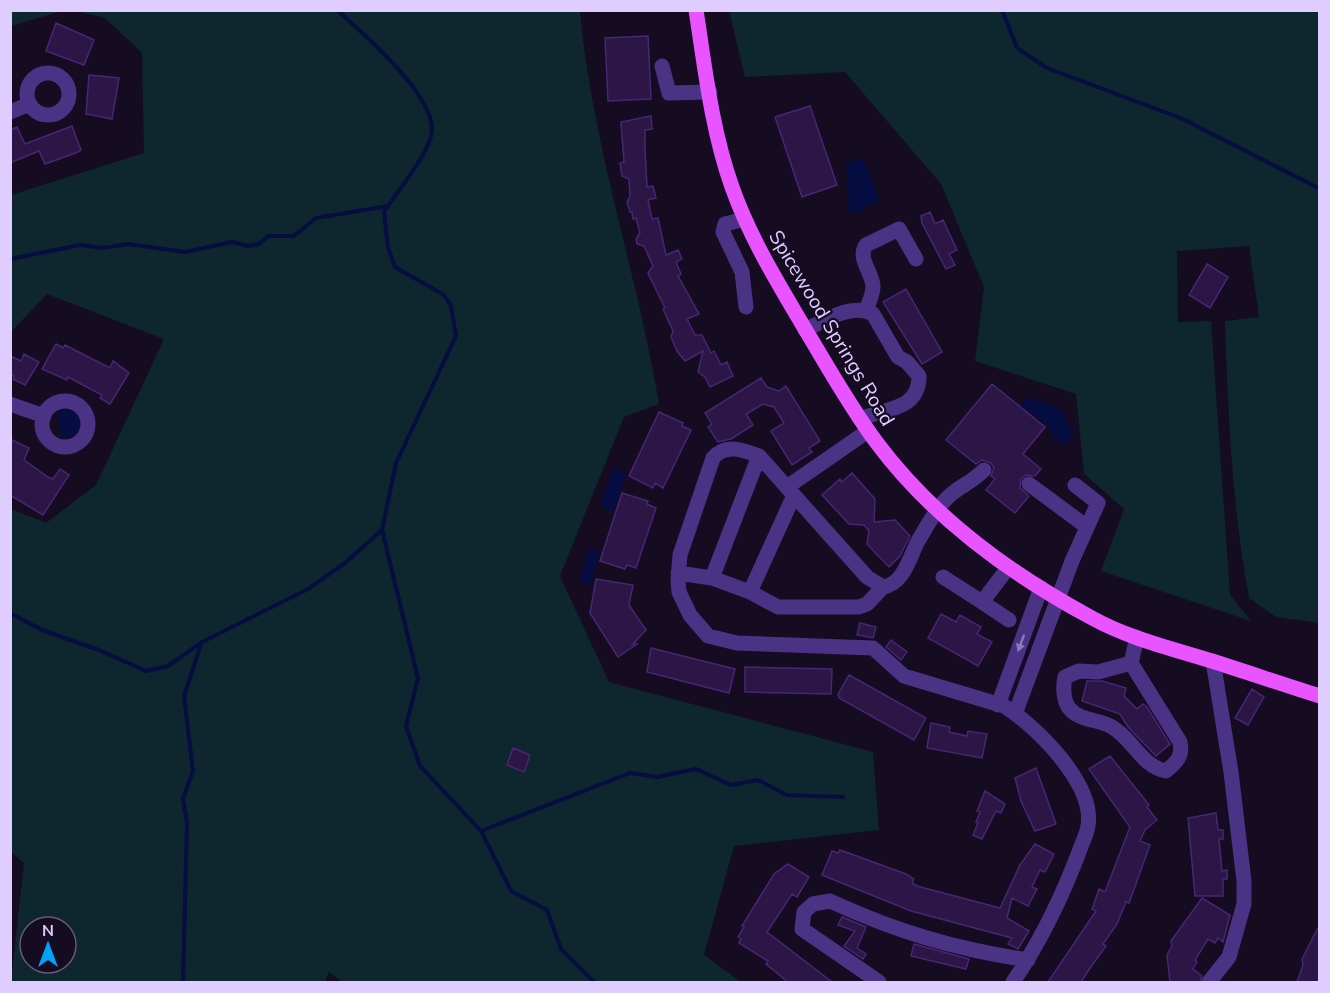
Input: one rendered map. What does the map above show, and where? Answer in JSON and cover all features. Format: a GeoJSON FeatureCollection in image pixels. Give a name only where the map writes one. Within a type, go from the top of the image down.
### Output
{"type":"FeatureCollection","features":[{"type":"Feature","properties":{"kind":"main road","name":"Spicewood Springs Road"},"geometry":{"type":"LineString","coordinates":[[696,10],[721,150],[745,219],[760,251],[805,330],[864,425],[906,479],[938,512],[1008,568],[1095,620],[1137,637],[1320,696]]}},
{"type":"Feature","properties":{"kind":"street"},"geometry":{"type":"LineString","coordinates":[[662,66],[669,93],[710,92]]}},
{"type":"Feature","properties":{"kind":"street"},"geometry":{"type":"LineString","coordinates":[[10,112],[30,104]]}},
{"type":"Feature","properties":{"kind":"street"},"geometry":{"type":"LineString","coordinates":[[745,219],[725,224],[723,232],[742,272],[746,307]]}},
{"type":"Feature","properties":{"kind":"street"},"geometry":{"type":"LineString","coordinates":[[866,310],[873,290],[871,276],[863,256],[866,245],[899,229],[916,259]]}},
{"type":"Feature","properties":{"kind":"street"},"geometry":{"type":"LineString","coordinates":[[750,592],[791,491],[864,425],[909,403],[918,386],[918,376],[907,362],[898,357],[873,314],[866,310],[845,312],[805,330]]}},
{"type":"Feature","properties":{"kind":"street"},"geometry":{"type":"LineString","coordinates":[[10,404],[44,416]]}},
{"type":"Feature","properties":{"kind":"street"},"geometry":{"type":"LineString","coordinates":[[883,587],[867,577],[759,456],[738,448],[722,451],[713,458],[680,555],[678,573],[679,592],[690,615],[708,636],[737,643],[873,648],[904,675],[998,705],[1015,714],[1067,764],[1082,796],[1088,825],[1068,881],[1028,960],[1013,982]]}},
{"type":"Feature","properties":{"kind":"street"},"geometry":{"type":"LineString","coordinates":[[712,578],[759,456]]}},
{"type":"Feature","properties":{"kind":"street"},"geometry":{"type":"LineString","coordinates":[[678,573],[712,578],[750,592],[778,607],[859,607],[867,604],[883,587],[889,586],[908,566],[917,543],[952,494],[972,483],[984,470]]}},
{"type":"Feature","properties":{"kind":"street"},"geometry":{"type":"LineString","coordinates":[[1029,484],[1087,527]]}},
{"type":"Feature","properties":{"kind":"street"},"geometry":{"type":"LineString","coordinates":[[1015,714],[1058,598],[1098,503],[1075,485]]}},
{"type":"Feature","properties":{"kind":"street"},"geometry":{"type":"LineString","coordinates":[[982,602],[1008,568]]}},
{"type":"Feature","properties":{"kind":"street"},"geometry":{"type":"LineString","coordinates":[[943,577],[1009,620]]}},
{"type":"Feature","properties":{"kind":"street"},"geometry":{"type":"LineString","coordinates":[[998,705],[1041,588]]}},
{"type":"Feature","properties":{"kind":"street"},"geometry":{"type":"LineString","coordinates":[[1131,663],[1098,672],[1078,671],[1065,677],[1063,687],[1068,707],[1077,715],[1114,727],[1155,769],[1166,771],[1177,763],[1182,751],[1180,742],[1131,663],[1137,637]]}},
{"type":"Feature","properties":{"kind":"street"},"geometry":{"type":"LineString","coordinates":[[1209,982],[1229,957],[1244,904],[1244,881],[1231,772],[1212,661]]}},
{"type":"Feature","properties":{"kind":"street"},"geometry":{"type":"LineString","coordinates":[[879,982],[802,929],[804,912],[813,904],[830,901],[933,942],[967,951],[1028,960]]}},
{"type":"Feature","properties":{"kind":"shaded area"},"geometry":{"type":"Polygon","coordinates":[[[11,10],[62,10],[62,11],[11,26],[11,10]]]}},
{"type":"Feature","properties":{"kind":"shaded area"},"geometry":{"type":"Polygon","coordinates":[[[76,11],[580,11],[594,110],[659,404],[624,417],[560,576],[609,682],[873,752],[879,830],[734,846],[704,955],[741,982],[342,982],[329,972],[325,982],[11,982],[18,918],[18,975],[78,975],[78,915],[18,915],[24,863],[10,851],[11,509],[46,523],[96,485],[164,339],[47,294],[11,332],[11,195],[144,153],[142,53],[105,18],[76,11]]]}},
{"type":"Feature","properties":{"kind":"shaded area"},"geometry":{"type":"Polygon","coordinates":[[[729,11],[1319,11],[1319,623],[1276,617],[1249,598],[1238,529],[1229,425],[1225,321],[1259,317],[1249,246],[1177,251],[1178,322],[1211,321],[1230,595],[1251,621],[1101,571],[1124,509],[1084,474],[1076,394],[975,361],[984,287],[941,184],[845,72],[745,77],[729,11]]]}},
{"type":"Feature","properties":{"kind":"shaded area"},"geometry":{"type":"Polygon","coordinates":[[[863,157],[879,200],[854,214],[846,209],[849,195],[846,164],[863,157]]]}},
{"type":"Feature","properties":{"kind":"shaded area"},"geometry":{"type":"Polygon","coordinates":[[[1026,397],[1055,406],[1066,416],[1066,423],[1075,431],[1065,446],[1054,438],[1051,429],[1021,405],[1026,397]]]}},
{"type":"Feature","properties":{"kind":"shaded area"},"geometry":{"type":"Polygon","coordinates":[[[64,408],[76,412],[82,421],[81,430],[73,437],[62,438],[57,412],[64,408]]]}},
{"type":"Feature","properties":{"kind":"shaded area"},"geometry":{"type":"Polygon","coordinates":[[[613,468],[627,473],[614,511],[600,506],[613,468]]]}},
{"type":"Feature","properties":{"kind":"shaded area"},"geometry":{"type":"Polygon","coordinates":[[[589,548],[600,551],[591,585],[579,582],[589,548]]]}},
{"type":"Feature","properties":{"kind":"building"},"geometry":{"type":"Polygon","coordinates":[[[56,23],[94,40],[84,65],[46,51],[56,23]]]}},
{"type":"Feature","properties":{"kind":"building"},"geometry":{"type":"Polygon","coordinates":[[[648,36],[651,99],[608,101],[605,38],[648,36]]]}},
{"type":"Feature","properties":{"kind":"building"},"geometry":{"type":"Polygon","coordinates":[[[89,75],[119,78],[112,119],[86,114],[89,75]]]}},
{"type":"Feature","properties":{"kind":"building"},"geometry":{"type":"Polygon","coordinates":[[[810,106],[837,185],[802,197],[775,117],[810,106]]]}},
{"type":"Feature","properties":{"kind":"building"},"geometry":{"type":"Polygon","coordinates":[[[651,116],[652,129],[645,130],[645,148],[647,187],[653,186],[656,198],[648,200],[652,219],[658,218],[666,255],[678,250],[682,259],[676,262],[681,274],[678,276],[699,314],[687,319],[695,335],[702,335],[711,353],[714,351],[721,365],[727,362],[733,376],[710,387],[705,377],[698,372],[703,351],[685,361],[677,351],[671,337],[673,331],[663,309],[665,308],[648,273],[653,266],[644,246],[637,244],[636,239],[640,233],[636,218],[633,219],[627,202],[630,196],[629,179],[622,176],[620,163],[624,162],[621,122],[651,116]]]}},
{"type":"Feature","properties":{"kind":"building"},"geometry":{"type":"Polygon","coordinates":[[[72,126],[81,150],[78,152],[45,164],[39,151],[10,163],[10,130],[17,127],[25,144],[72,126]]]}},
{"type":"Feature","properties":{"kind":"building"},"geometry":{"type":"Polygon","coordinates":[[[930,212],[935,224],[943,220],[957,250],[949,254],[955,265],[946,269],[922,223],[921,216],[930,212]]]}},
{"type":"Feature","properties":{"kind":"building"},"geometry":{"type":"Polygon","coordinates":[[[1207,264],[1228,277],[1210,308],[1189,295],[1207,264]]]}},
{"type":"Feature","properties":{"kind":"building"},"geometry":{"type":"Polygon","coordinates":[[[906,289],[942,352],[922,364],[883,302],[906,289]]]}},
{"type":"Feature","properties":{"kind":"building"},"geometry":{"type":"Polygon","coordinates":[[[56,344],[63,348],[65,345],[110,368],[113,361],[129,373],[110,404],[100,398],[102,395],[68,377],[67,380],[42,369],[56,344]]]}},
{"type":"Feature","properties":{"kind":"building"},"geometry":{"type":"Polygon","coordinates":[[[24,354],[39,362],[25,385],[10,375],[10,356],[21,361],[24,354]]]}},
{"type":"Feature","properties":{"kind":"building"},"geometry":{"type":"Polygon","coordinates":[[[761,378],[767,387],[779,391],[786,386],[820,441],[809,448],[812,452],[792,465],[771,431],[784,423],[774,407],[763,404],[746,414],[753,425],[731,439],[718,442],[708,427],[712,424],[705,413],[761,378]]]}},
{"type":"Feature","properties":{"kind":"building"},"geometry":{"type":"Polygon","coordinates":[[[992,384],[1045,427],[1023,454],[1041,469],[1035,476],[1026,475],[1021,479],[1020,488],[1029,496],[1015,513],[986,490],[995,479],[991,476],[994,468],[991,463],[982,460],[976,464],[946,440],[992,384]]]}},
{"type":"Feature","properties":{"kind":"building"},"geometry":{"type":"Polygon","coordinates":[[[659,412],[683,423],[682,426],[691,430],[663,488],[655,483],[653,488],[629,476],[659,412]]]}},
{"type":"Feature","properties":{"kind":"building"},"geometry":{"type":"Polygon","coordinates":[[[10,439],[29,448],[24,460],[48,477],[53,479],[60,469],[69,475],[43,515],[10,495],[10,439]]]}},
{"type":"Feature","properties":{"kind":"building"},"geometry":{"type":"Polygon","coordinates":[[[852,473],[875,499],[874,522],[895,520],[910,536],[900,556],[889,567],[867,544],[869,531],[864,525],[849,524],[822,495],[840,479],[842,482],[852,473]]]}},
{"type":"Feature","properties":{"kind":"building"},"geometry":{"type":"Polygon","coordinates":[[[622,493],[648,501],[647,504],[656,508],[636,568],[627,565],[625,569],[600,561],[622,493]]]}},
{"type":"Feature","properties":{"kind":"building"},"geometry":{"type":"Polygon","coordinates":[[[596,579],[633,585],[629,605],[646,630],[633,644],[637,644],[618,657],[590,613],[596,579]]]}},
{"type":"Feature","properties":{"kind":"building"},"geometry":{"type":"Polygon","coordinates":[[[941,614],[956,622],[960,615],[981,627],[977,634],[992,642],[978,666],[928,638],[941,614]]]}},
{"type":"Feature","properties":{"kind":"building"},"geometry":{"type":"Polygon","coordinates":[[[860,623],[876,627],[873,638],[857,635],[860,623]]]}},
{"type":"Feature","properties":{"kind":"building"},"geometry":{"type":"Polygon","coordinates":[[[891,640],[907,652],[901,660],[886,647],[891,640]]]}},
{"type":"Feature","properties":{"kind":"building"},"geometry":{"type":"Polygon","coordinates":[[[651,648],[735,669],[729,693],[647,672],[651,648]]]}},
{"type":"Feature","properties":{"kind":"building"},"geometry":{"type":"Polygon","coordinates":[[[745,667],[832,669],[831,694],[745,692],[745,667]]]}},
{"type":"Feature","properties":{"kind":"building"},"geometry":{"type":"Polygon","coordinates":[[[849,675],[926,718],[914,740],[839,698],[838,694],[849,675]]]}},
{"type":"Feature","properties":{"kind":"building"},"geometry":{"type":"Polygon","coordinates":[[[1087,681],[1102,681],[1126,688],[1124,696],[1137,709],[1143,704],[1147,707],[1170,744],[1156,756],[1128,727],[1120,714],[1082,701],[1087,681]]]}},
{"type":"Feature","properties":{"kind":"building"},"geometry":{"type":"Polygon","coordinates":[[[1252,689],[1264,697],[1248,725],[1235,718],[1252,689]]]}},
{"type":"Feature","properties":{"kind":"building"},"geometry":{"type":"Polygon","coordinates":[[[931,723],[950,727],[949,732],[967,736],[968,731],[987,734],[982,758],[927,748],[931,723]]]}},
{"type":"Feature","properties":{"kind":"building"},"geometry":{"type":"Polygon","coordinates":[[[513,748],[530,755],[524,772],[507,765],[513,748]]]}},
{"type":"Feature","properties":{"kind":"building"},"geometry":{"type":"Polygon","coordinates":[[[1110,756],[1149,805],[1147,807],[1157,820],[1145,830],[1140,841],[1150,845],[1129,903],[1126,902],[1117,924],[1103,944],[1106,946],[1081,982],[1048,982],[1096,911],[1092,909],[1099,889],[1105,892],[1130,827],[1089,769],[1110,756]]]}},
{"type":"Feature","properties":{"kind":"building"},"geometry":{"type":"Polygon","coordinates":[[[1036,768],[1056,824],[1035,831],[1021,801],[1015,778],[1036,768]]]}},
{"type":"Feature","properties":{"kind":"building"},"geometry":{"type":"Polygon","coordinates":[[[985,791],[1005,804],[1001,813],[996,811],[982,839],[973,835],[980,812],[977,811],[985,791]]]}},
{"type":"Feature","properties":{"kind":"building"},"geometry":{"type":"Polygon","coordinates":[[[1216,813],[1218,830],[1223,830],[1223,839],[1219,839],[1222,871],[1227,870],[1227,879],[1223,879],[1223,896],[1195,896],[1188,818],[1216,813]]]}},
{"type":"Feature","properties":{"kind":"building"},"geometry":{"type":"Polygon","coordinates":[[[1035,844],[1054,854],[1045,872],[1040,870],[1032,887],[1037,889],[1028,906],[1012,898],[1007,918],[1029,931],[1018,949],[1008,944],[1012,938],[911,911],[822,875],[832,851],[838,853],[840,850],[906,874],[914,879],[912,883],[917,886],[1000,908],[1020,865],[1035,844]]]}},
{"type":"Feature","properties":{"kind":"building"},"geometry":{"type":"Polygon","coordinates":[[[788,864],[809,877],[797,897],[792,894],[767,932],[832,982],[788,982],[766,964],[768,961],[739,943],[741,939],[738,937],[744,927],[742,926],[774,874],[788,864]]]}},
{"type":"Feature","properties":{"kind":"building"},"geometry":{"type":"Polygon","coordinates":[[[1202,898],[1230,915],[1223,942],[1218,938],[1215,943],[1208,939],[1195,960],[1197,962],[1193,969],[1202,976],[1200,982],[1170,982],[1167,955],[1172,946],[1171,941],[1202,898]]]}},
{"type":"Feature","properties":{"kind":"building"},"geometry":{"type":"Polygon","coordinates":[[[842,917],[866,927],[857,948],[866,954],[863,959],[844,946],[855,931],[838,925],[842,917]]]}},
{"type":"Feature","properties":{"kind":"building"},"geometry":{"type":"Polygon","coordinates":[[[1320,924],[1320,982],[1297,982],[1303,965],[1302,959],[1320,924]]]}},
{"type":"Feature","properties":{"kind":"building"},"geometry":{"type":"Polygon","coordinates":[[[914,944],[969,959],[966,969],[911,956],[914,944]]]}},
{"type":"Feature","properties":{"kind":"waterway"},"geometry":{"type":"LineString","coordinates":[[337,10],[395,65],[421,99],[429,115],[432,129],[426,149],[384,212],[388,248],[395,267],[444,295],[451,306],[456,336],[396,463],[382,530],[418,678],[406,726],[420,766],[481,831],[511,891],[547,910],[561,949],[594,982]]}},
{"type":"Feature","properties":{"kind":"waterway"},"geometry":{"type":"LineString","coordinates":[[1002,10],[1017,48],[1047,68],[1183,119],[1320,189]]}},
{"type":"Feature","properties":{"kind":"waterway"},"geometry":{"type":"LineString","coordinates":[[10,259],[80,245],[103,248],[128,244],[185,252],[232,242],[248,246],[259,244],[268,236],[294,236],[316,218],[388,206]]}},
{"type":"Feature","properties":{"kind":"waterway"},"geometry":{"type":"LineString","coordinates":[[10,613],[42,630],[99,650],[146,671],[168,666],[202,642],[308,589],[345,563],[382,530]]}},
{"type":"Feature","properties":{"kind":"waterway"},"geometry":{"type":"LineString","coordinates":[[183,982],[187,823],[183,799],[193,771],[184,696],[201,644]]}},
{"type":"Feature","properties":{"kind":"waterway"},"geometry":{"type":"LineString","coordinates":[[481,831],[630,773],[657,777],[696,769],[731,785],[758,780],[787,795],[843,797]]}}]}
